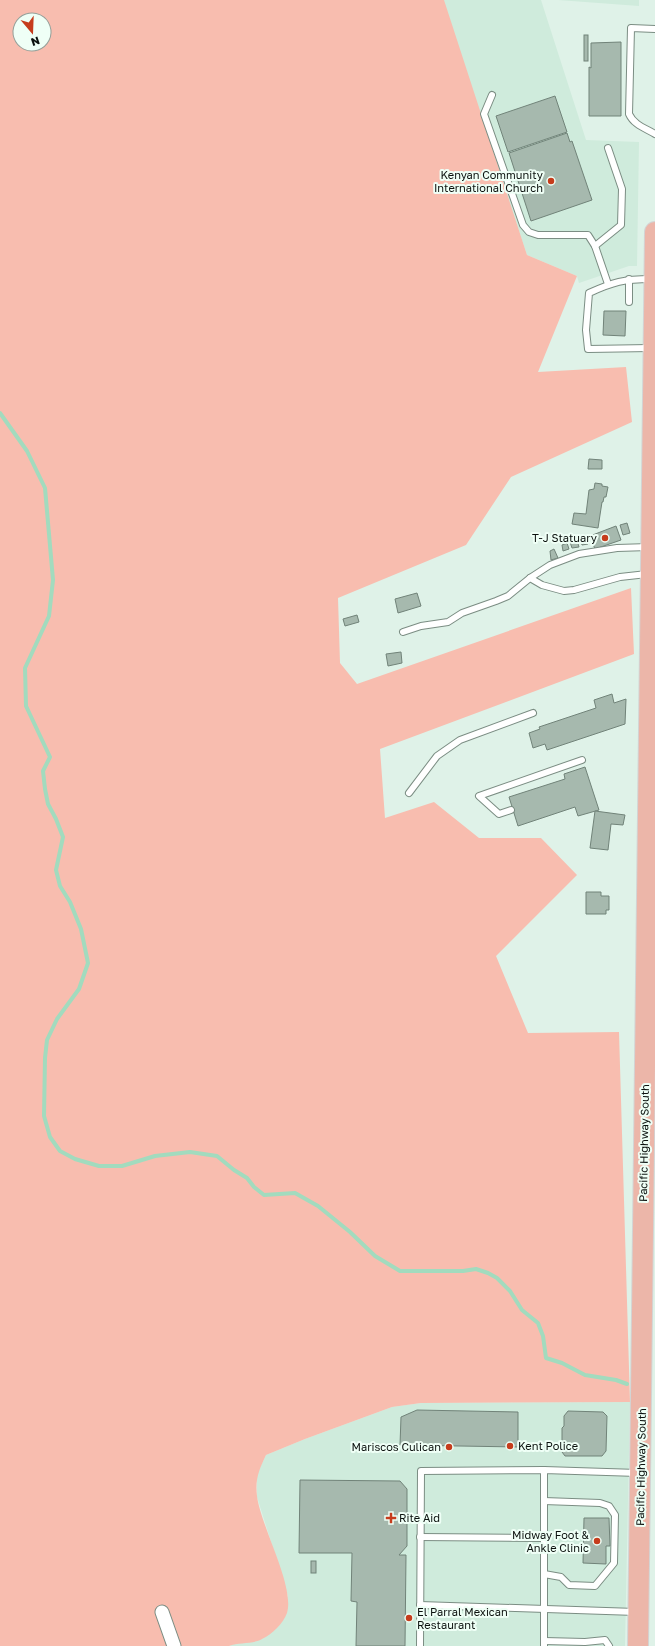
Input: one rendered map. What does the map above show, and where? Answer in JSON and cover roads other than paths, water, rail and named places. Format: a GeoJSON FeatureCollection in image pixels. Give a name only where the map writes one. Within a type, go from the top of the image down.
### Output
{"type":"FeatureCollection","features":[{"type":"Feature","properties":{"kind":"main road","name":"Pacific Highway South"},"geometry":{"type":"LineString","coordinates":[[638,1646],[650,1028],[647,929],[655,232]]}},
{"type":"Feature","properties":{"kind":"main road"},"geometry":{"type":"LineString","coordinates":[[647,929],[655,958]]}},
{"type":"Feature","properties":{"kind":"street"},"geometry":{"type":"LineString","coordinates":[[162,1612],[174,1646]]}},
{"type":"Feature","properties":{"kind":"lane"},"geometry":{"type":"LineString","coordinates":[[655,29],[631,28],[630,114],[632,120],[638,125],[655,134]]}},
{"type":"Feature","properties":{"kind":"lane"},"geometry":{"type":"LineString","coordinates":[[492,95],[484,114],[524,225],[529,232],[538,235],[588,235],[595,246],[608,284]]}},
{"type":"Feature","properties":{"kind":"lane"},"geometry":{"type":"LineString","coordinates":[[595,246],[621,225],[622,189],[608,148]]}},
{"type":"Feature","properties":{"kind":"lane"},"geometry":{"type":"LineString","coordinates":[[653,348],[588,349],[586,335],[589,293],[608,284],[629,279],[655,279]]}},
{"type":"Feature","properties":{"kind":"lane"},"geometry":{"type":"LineString","coordinates":[[629,279],[629,302]]}},
{"type":"Feature","properties":{"kind":"lane"},"geometry":{"type":"LineString","coordinates":[[403,632],[421,626],[448,622],[462,613],[508,596],[530,578],[550,565],[579,554],[617,548],[651,547]]}},
{"type":"Feature","properties":{"kind":"lane"},"geometry":{"type":"LineString","coordinates":[[530,578],[542,585],[564,591],[574,590],[620,576],[650,574]]}},
{"type":"Feature","properties":{"kind":"lane"},"geometry":{"type":"LineString","coordinates":[[409,793],[437,756],[460,740],[533,713]]}},
{"type":"Feature","properties":{"kind":"lane"},"geometry":{"type":"LineString","coordinates":[[511,810],[499,814],[479,796],[582,760]]}},
{"type":"Feature","properties":{"kind":"lane"},"geometry":{"type":"LineString","coordinates":[[544,1470],[544,1643],[605,1640],[609,1646]]}},
{"type":"Feature","properties":{"kind":"lane"},"geometry":{"type":"LineString","coordinates":[[420,1646],[421,1471],[544,1470],[641,1473]]}},
{"type":"Feature","properties":{"kind":"lane"},"geometry":{"type":"LineString","coordinates":[[544,1501],[600,1503],[609,1506],[615,1515],[614,1563],[595,1586],[570,1585],[561,1577],[544,1574]]}},
{"type":"Feature","properties":{"kind":"lane"},"geometry":{"type":"LineString","coordinates":[[420,1537],[544,1538]]}},
{"type":"Feature","properties":{"kind":"lane"},"geometry":{"type":"LineString","coordinates":[[420,1605],[638,1612]]}},
{"type":"Feature","properties":{"kind":"waterway"},"geometry":{"type":"LineString","coordinates":[[0,413],[27,451],[45,488],[53,580],[49,616],[25,668],[26,706],[50,757],[43,771],[45,789],[48,804],[63,837],[56,870],[60,886],[70,902],[81,929],[88,963],[79,989],[57,1019],[47,1040],[45,1058],[44,1116],[50,1137],[60,1151],[75,1159],[99,1166],[122,1166],[155,1156],[190,1152],[217,1156],[234,1170],[247,1178],[254,1187],[264,1195],[295,1193],[318,1206],[350,1232],[375,1256],[400,1271],[463,1271],[476,1269],[497,1278],[510,1291],[522,1310],[538,1323],[543,1336],[546,1358],[562,1363],[585,1375],[616,1380],[627,1384]]}},
{"type":"Feature","properties":{"kind":"place","name":"Kenyan Community International Church"},"geometry":{"type":"Point","coordinates":[551,181]}},
{"type":"Feature","properties":{"kind":"place","name":"T-J Statuary"},"geometry":{"type":"Point","coordinates":[605,538]}},
{"type":"Feature","properties":{"kind":"place","name":"Kent Police"},"geometry":{"type":"Point","coordinates":[510,1446]}},
{"type":"Feature","properties":{"kind":"place","name":"Mariscos Culican"},"geometry":{"type":"Point","coordinates":[449,1447]}},
{"type":"Feature","properties":{"kind":"place","name":"Rite Aid"},"geometry":{"type":"Point","coordinates":[391,1518]}},
{"type":"Feature","properties":{"kind":"place","name":"Midway Foot & Ankle Clinic"},"geometry":{"type":"Point","coordinates":[597,1541]}},
{"type":"Feature","properties":{"kind":"place","name":"El Parral Mexican Restaurant"},"geometry":{"type":"Point","coordinates":[409,1618]}}]}
